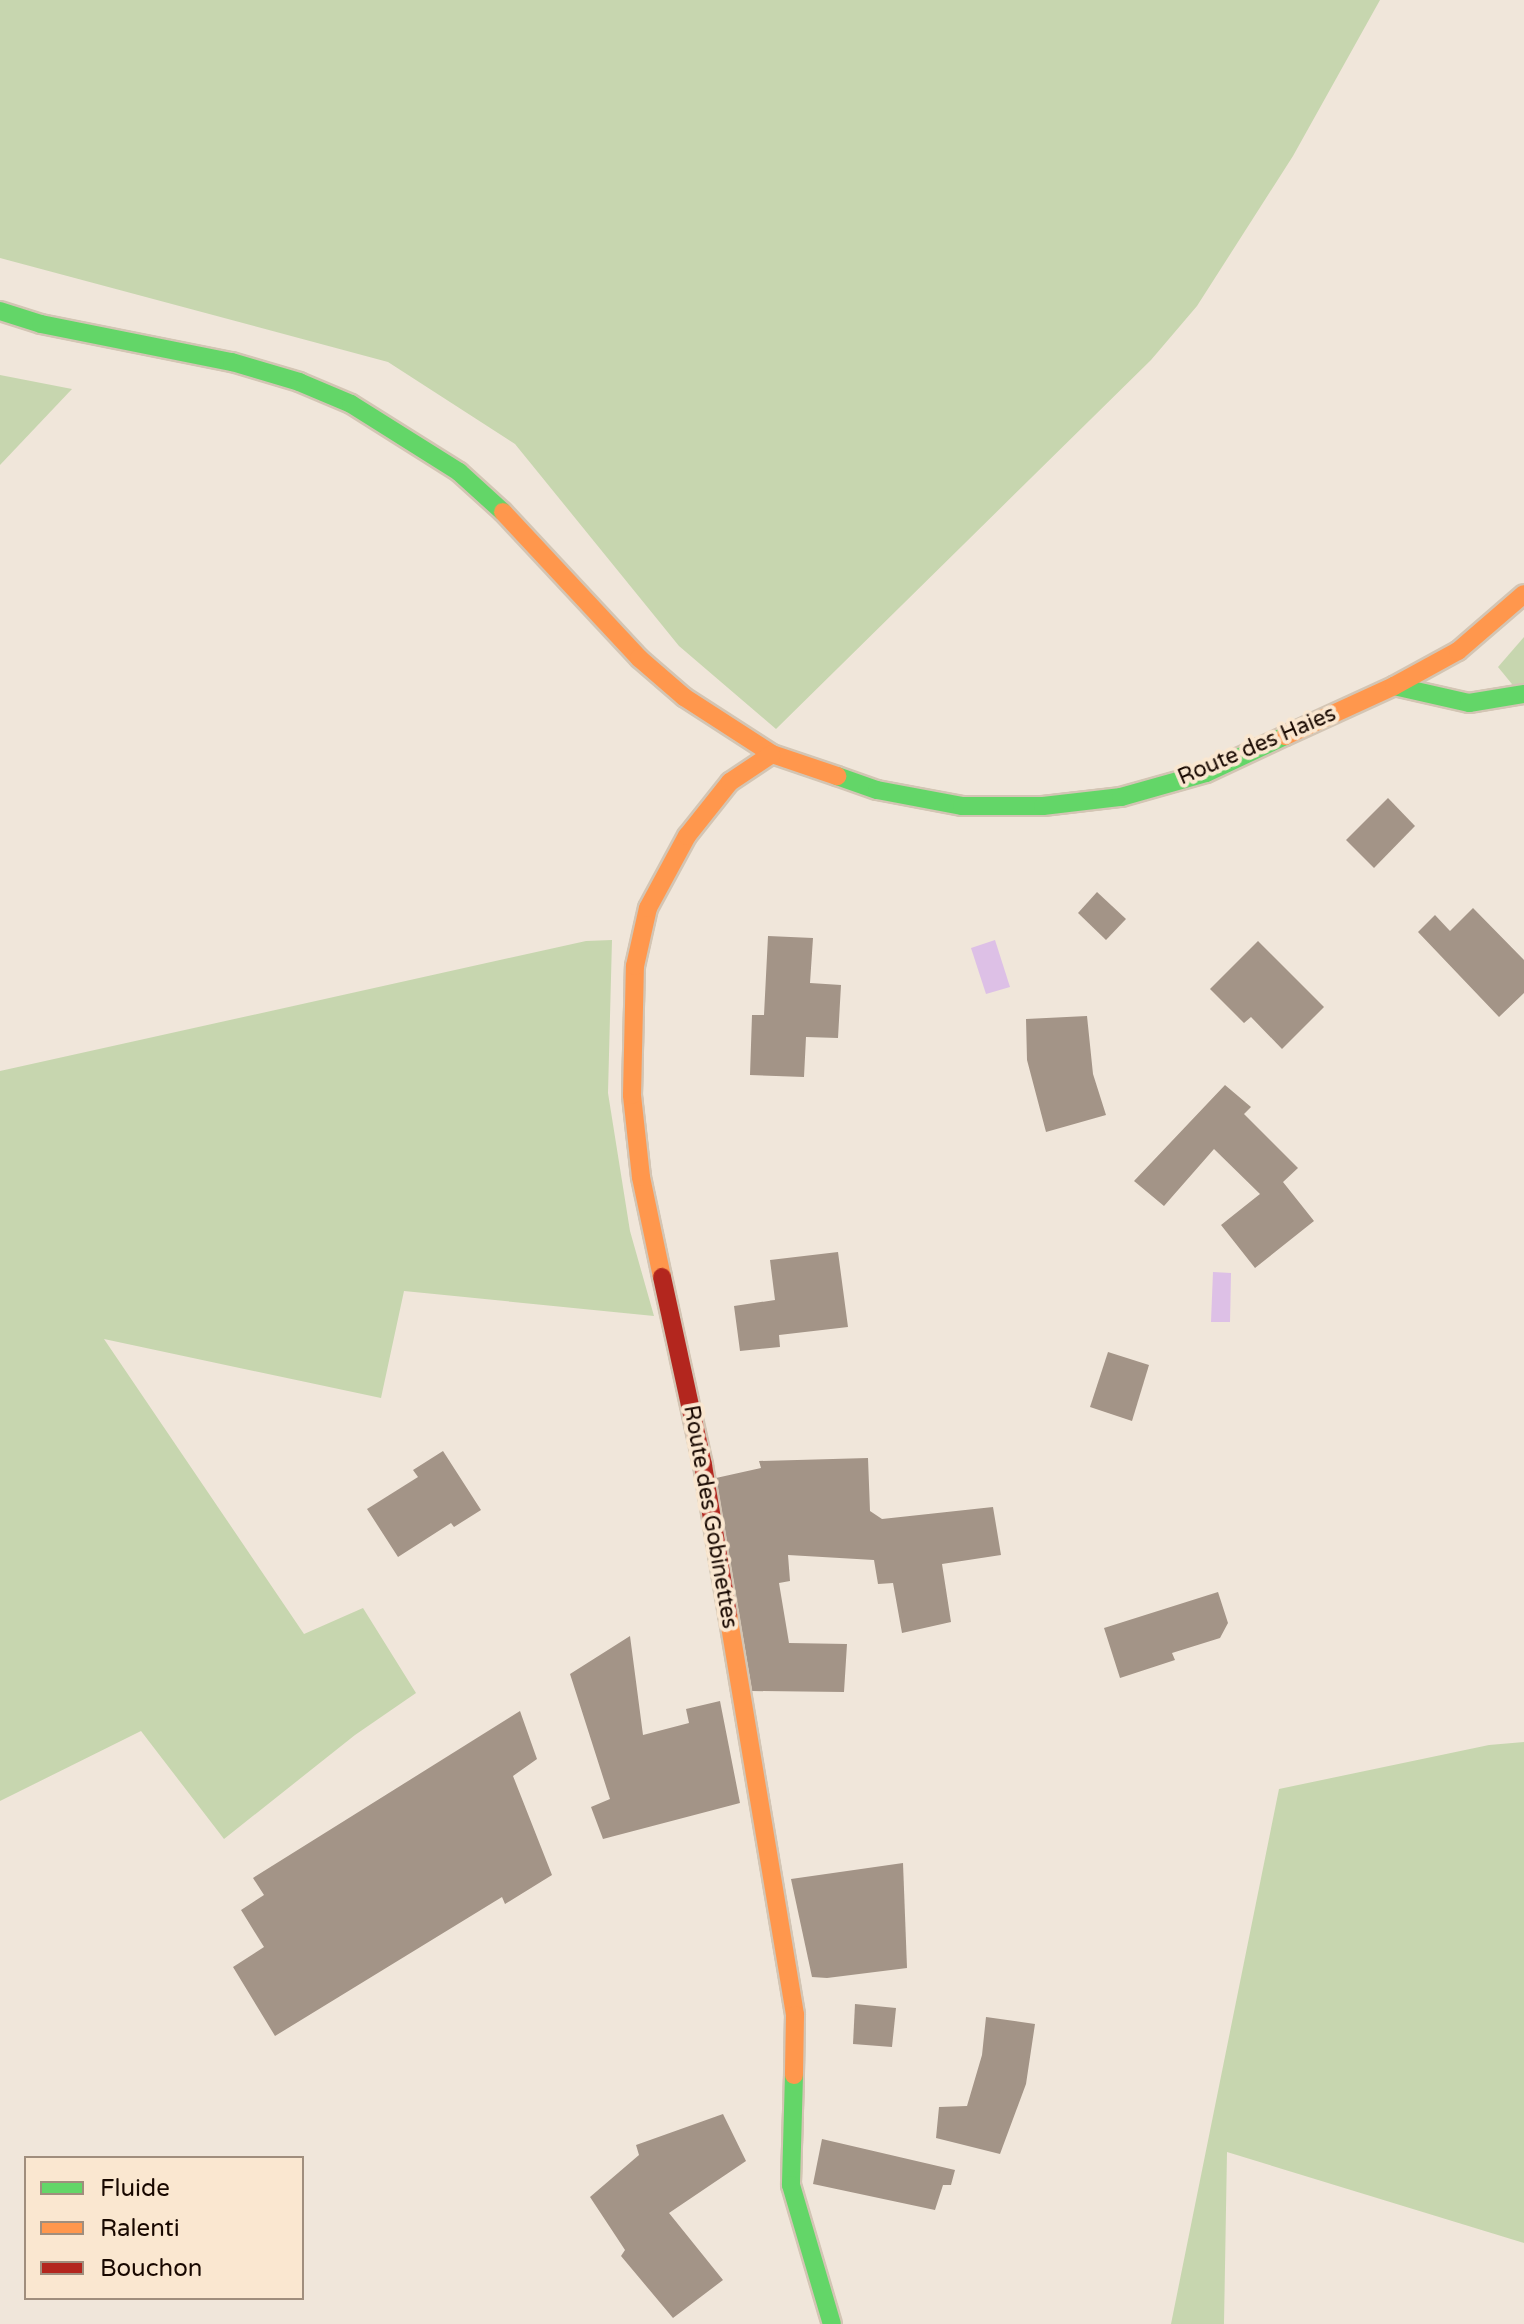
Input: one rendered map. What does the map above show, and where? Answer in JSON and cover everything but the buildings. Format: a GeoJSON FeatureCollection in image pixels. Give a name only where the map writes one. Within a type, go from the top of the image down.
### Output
{"type":"FeatureCollection","features":[{"type":"Feature","properties":{"kind":"street","name":"Route des Haies"},"geometry":{"type":"LineString","coordinates":[[0,311],[41,324],[232,362],[299,382],[351,404],[459,472],[518,525],[639,658],[684,697],[772,754],[877,790],[962,806],[1043,806],[1121,797],[1206,773],[1394,686],[1458,651],[1524,594]]}},
{"type":"Feature","properties":{"kind":"street"},"geometry":{"type":"LineString","coordinates":[[1394,686],[1469,703],[1524,694]]}},
{"type":"Feature","properties":{"kind":"street","name":"Route des Gobinettes"},"geometry":{"type":"LineString","coordinates":[[772,754],[730,782],[687,836],[648,908],[635,966],[632,1095],[641,1177],[703,1465],[795,2015],[791,2185],[832,2324]]}},
{"type":"Feature","properties":{"kind":"green space"},"geometry":{"type":"Polygon","coordinates":[[[0,0],[1380,0],[1293,156],[1197,306],[1151,360],[776,729],[679,646],[515,444],[388,362],[0,258],[0,0]]]}},
{"type":"Feature","properties":{"kind":"green space"},"geometry":{"type":"Polygon","coordinates":[[[0,375],[72,389],[0,465],[0,375]]]}},
{"type":"Feature","properties":{"kind":"green space"},"geometry":{"type":"Polygon","coordinates":[[[1524,637],[1524,688],[1516,689],[1498,667],[1524,637]]]}},
{"type":"Feature","properties":{"kind":"green space"},"geometry":{"type":"Polygon","coordinates":[[[612,940],[608,1093],[630,1231],[654,1316],[404,1291],[381,1398],[104,1339],[304,1634],[363,1608],[416,1693],[355,1735],[224,1839],[141,1731],[0,1801],[0,1071],[586,941],[612,940]]]}},
{"type":"Feature","properties":{"kind":"green space"},"geometry":{"type":"Polygon","coordinates":[[[1524,1742],[1524,2243],[1227,2152],[1224,2324],[1171,2324],[1279,1789],[1489,1745],[1524,1742]]]}},
{"type":"Feature","properties":{"kind":"shaded area"},"geometry":{"type":"Polygon","coordinates":[[[995,940],[1010,987],[986,994],[971,948],[995,940]]]}},
{"type":"Feature","properties":{"kind":"shaded area"},"geometry":{"type":"Polygon","coordinates":[[[1213,1272],[1231,1273],[1230,1322],[1211,1322],[1213,1272]]]}},
{"type":"Feature","properties":{"kind":"traffic: fast"},"geometry":{"type":"LineString","coordinates":[[0,311],[41,324],[232,362],[299,382],[351,404],[459,472],[503,512]]}},
{"type":"Feature","properties":{"kind":"traffic: fast"},"geometry":{"type":"LineString","coordinates":[[1394,686],[1469,703],[1524,694]]}},
{"type":"Feature","properties":{"kind":"traffic: fast"},"geometry":{"type":"LineString","coordinates":[[837,776],[877,790],[962,806],[1043,806],[1121,797],[1206,773],[1285,736]]}},
{"type":"Feature","properties":{"kind":"traffic: fast"},"geometry":{"type":"LineString","coordinates":[[794,2075],[791,2185],[832,2324]]}},
{"type":"Feature","properties":{"kind":"traffic: slow"},"geometry":{"type":"LineString","coordinates":[[503,512],[639,658],[684,697],[772,754],[837,776]]}},
{"type":"Feature","properties":{"kind":"traffic: slow"},"geometry":{"type":"LineString","coordinates":[[1285,736],[1394,686],[1458,651],[1524,594]]}},
{"type":"Feature","properties":{"kind":"traffic: slow"},"geometry":{"type":"LineString","coordinates":[[662,1277],[641,1177],[632,1095],[635,966],[648,908],[687,836],[730,782],[772,754]]}},
{"type":"Feature","properties":{"kind":"traffic: slow"},"geometry":{"type":"LineString","coordinates":[[728,1614],[795,2015],[794,2075]]}},
{"type":"Feature","properties":{"kind":"traffic: jam"},"geometry":{"type":"LineString","coordinates":[[662,1277],[703,1465],[728,1614]]}}]}
